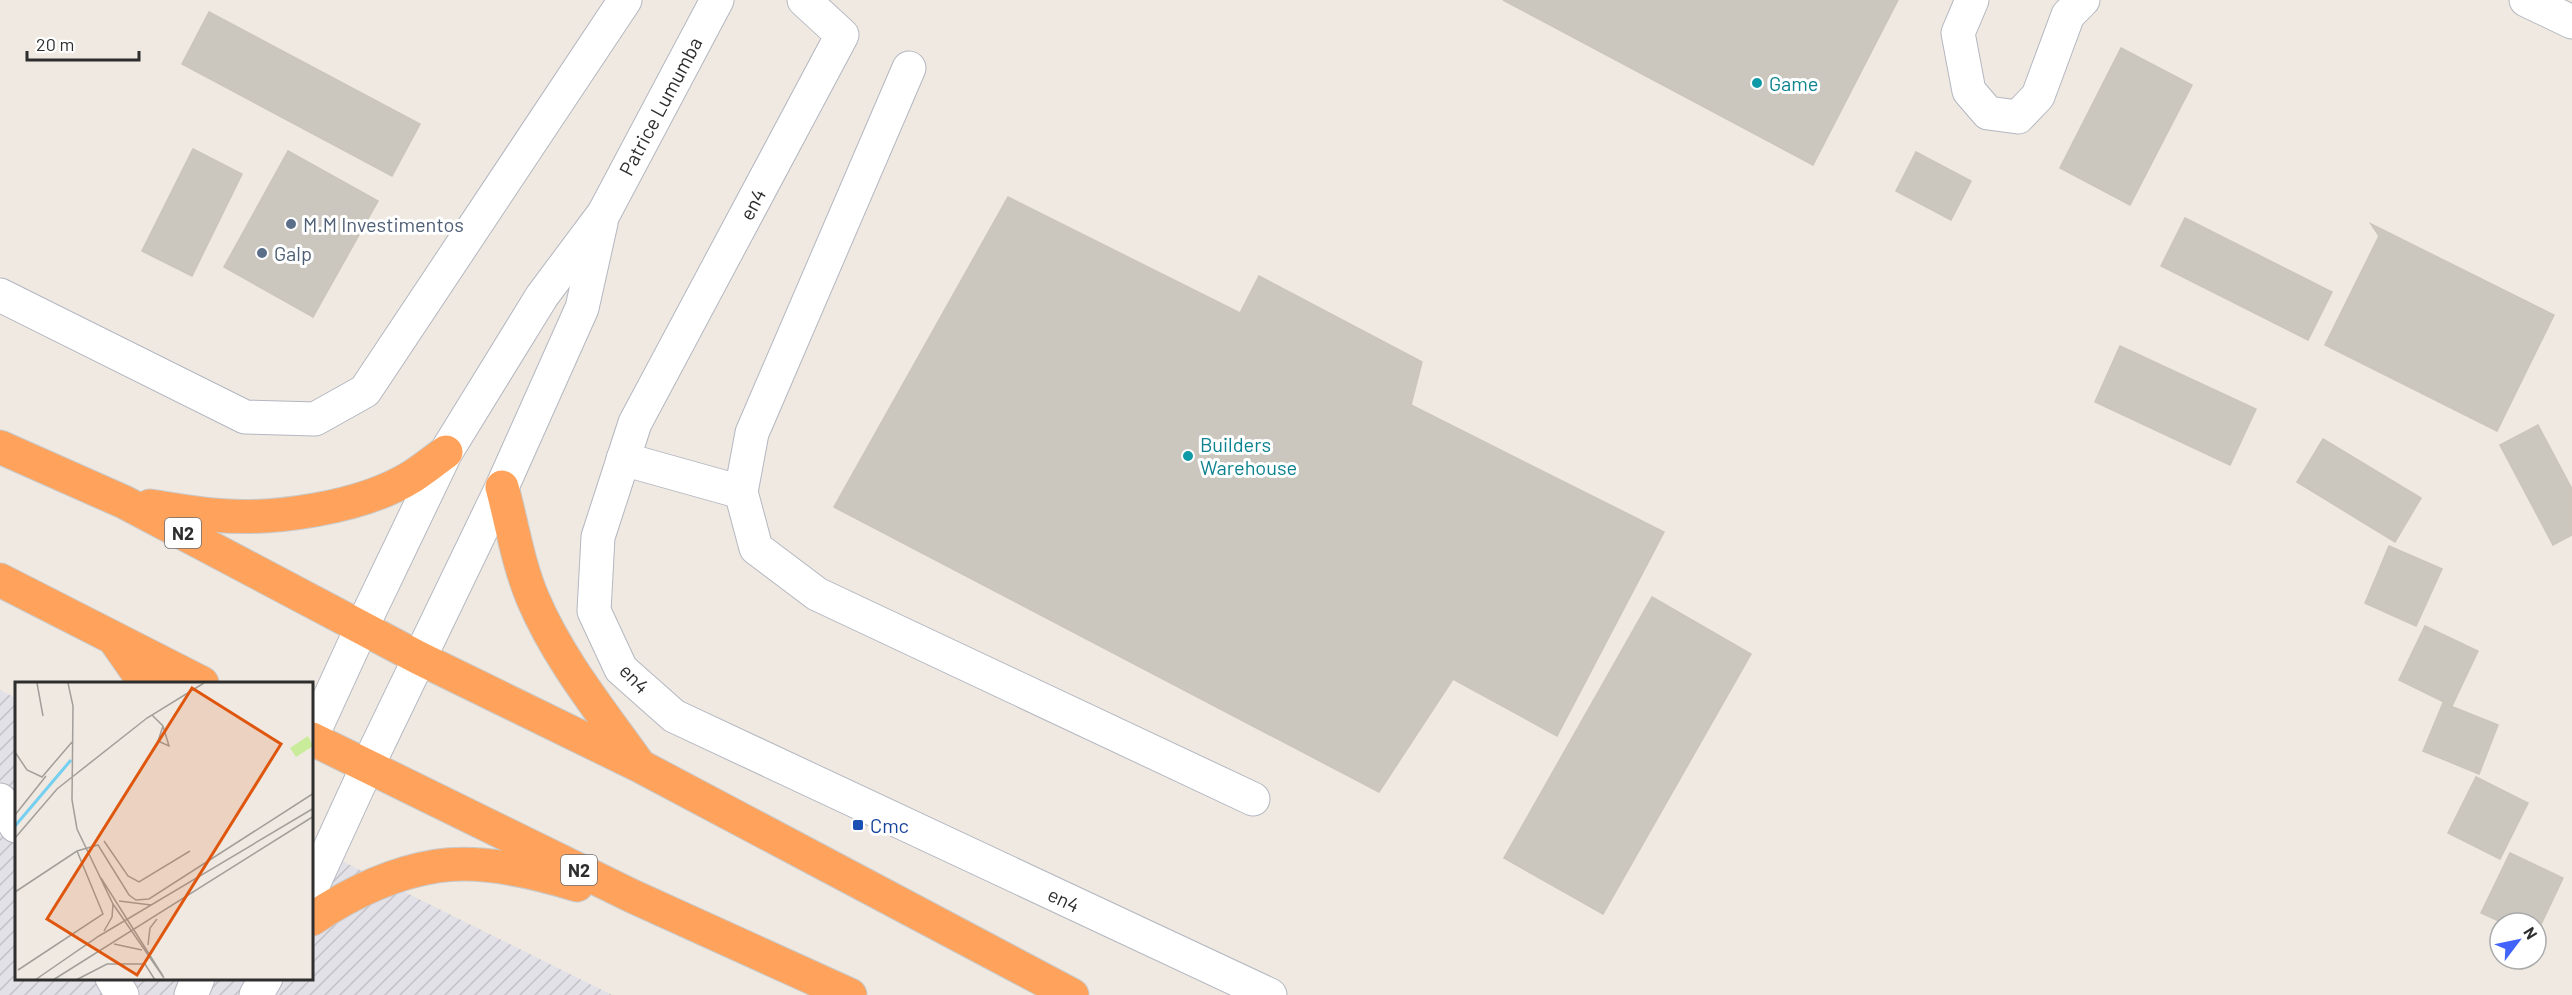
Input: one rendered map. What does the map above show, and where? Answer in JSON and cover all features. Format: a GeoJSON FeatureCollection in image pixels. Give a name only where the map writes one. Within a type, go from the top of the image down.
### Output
{"type":"FeatureCollection","features":[{"type":"Feature","properties":{"kind":"highway","name":"N2"},"geometry":{"type":"LineString","coordinates":[[0,447],[124,502],[420,658],[640,766],[1072,995]]}},
{"type":"Feature","properties":{"kind":"highway"},"geometry":{"type":"LineString","coordinates":[[124,502],[215,515],[288,514],[338,506],[390,488],[412,477],[446,452]]}},
{"type":"Feature","properties":{"kind":"highway"},"geometry":{"type":"LineString","coordinates":[[502,487],[532,598],[550,636],[640,766]]}},
{"type":"Feature","properties":{"kind":"highway"},"geometry":{"type":"LineString","coordinates":[[0,580],[200,682]]}},
{"type":"Feature","properties":{"kind":"highway"},"geometry":{"type":"LineString","coordinates":[[113,638],[144,682]]}},
{"type":"Feature","properties":{"kind":"highway","name":"N2"},"geometry":{"type":"LineString","coordinates":[[314,739],[632,896],[850,995]]}},
{"type":"Feature","properties":{"kind":"highway"},"geometry":{"type":"LineString","coordinates":[[314,918],[356,892],[439,866],[515,869],[553,877],[594,891],[632,896]]}},
{"type":"Feature","properties":{"kind":"street"},"geometry":{"type":"LineString","coordinates":[[0,295],[245,417],[315,419],[365,392],[625,0]]}},
{"type":"Feature","properties":{"kind":"street","name":"Patrice Lumumba"},"geometry":{"type":"LineString","coordinates":[[604,213],[717,0]]}},
{"type":"Feature","properties":{"kind":"street","name":"en4"},"geometry":{"type":"LineString","coordinates":[[804,0],[842,35],[635,423],[598,537],[594,611],[621,669],[674,716],[1270,995]]}},
{"type":"Feature","properties":{"kind":"street"},"geometry":{"type":"LineString","coordinates":[[1972,0],[1958,33],[1969,91],[1988,113],[2018,117],[2038,96],[2068,15],[2083,0]]}},
{"type":"Feature","properties":{"kind":"street"},"geometry":{"type":"LineString","coordinates":[[2526,0],[2572,22]]}},
{"type":"Feature","properties":{"kind":"street"},"geometry":{"type":"LineString","coordinates":[[909,68],[752,433],[741,492],[756,548],[817,594],[1253,799]]}},
{"type":"Feature","properties":{"kind":"street"},"geometry":{"type":"LineString","coordinates":[[314,734],[446,452],[542,296],[604,213]]}},
{"type":"Feature","properties":{"kind":"street"},"geometry":{"type":"LineString","coordinates":[[314,883],[502,487],[582,308],[604,213]]}},
{"type":"Feature","properties":{"kind":"street"},"geometry":{"type":"LineString","coordinates":[[623,459],[741,492]]}},
{"type":"Feature","properties":{"kind":"street"},"geometry":{"type":"LineString","coordinates":[[0,800],[15,824]]}},
{"type":"Feature","properties":{"kind":"street"},"geometry":{"type":"LineString","coordinates":[[113,980],[122,995]]}},
{"type":"Feature","properties":{"kind":"street"},"geometry":{"type":"LineString","coordinates":[[191,995],[197,980]]}},
{"type":"Feature","properties":{"kind":"street"},"geometry":{"type":"LineString","coordinates":[[256,995],[265,980]]}},
{"type":"Feature","properties":{"kind":"shaded area"},"geometry":{"type":"Polygon","coordinates":[[[0,690],[15,698],[15,980],[314,980],[314,847],[612,995],[0,995],[0,690]]]}},
{"type":"Feature","properties":{"kind":"building","name":"Game"},"geometry":{"type":"Polygon","coordinates":[[[1503,0],[1898,0],[1813,165],[1503,0]]]}},
{"type":"Feature","properties":{"kind":"building"},"geometry":{"type":"Polygon","coordinates":[[[209,12],[420,124],[392,176],[182,64],[209,12]]]}},
{"type":"Feature","properties":{"kind":"building"},"geometry":{"type":"Polygon","coordinates":[[[2121,48],[2192,85],[2130,205],[2060,168],[2121,48]]]}},
{"type":"Feature","properties":{"kind":"building"},"geometry":{"type":"Polygon","coordinates":[[[193,149],[242,174],[192,276],[142,251],[193,149]]]}},
{"type":"Feature","properties":{"kind":"building"},"geometry":{"type":"Polygon","coordinates":[[[288,151],[378,201],[313,317],[224,267],[288,151]]]}},
{"type":"Feature","properties":{"kind":"building"},"geometry":{"type":"Polygon","coordinates":[[[1916,152],[1971,181],[1951,220],[1896,191],[1916,152]]]}},
{"type":"Feature","properties":{"kind":"building","name":"Builders Warehouse"},"geometry":{"type":"Polygon","coordinates":[[[1008,197],[1240,313],[1259,276],[1422,362],[1411,405],[1664,532],[1557,736],[1453,679],[1379,792],[834,507],[1008,197]]]}},
{"type":"Feature","properties":{"kind":"building"},"geometry":{"type":"Polygon","coordinates":[[[2185,218],[2332,292],[2308,340],[2161,266],[2185,218]]]}},
{"type":"Feature","properties":{"kind":"building"},"geometry":{"type":"Polygon","coordinates":[[[2371,224],[2554,315],[2497,431],[2325,345],[2379,236],[2371,224]]]}},
{"type":"Feature","properties":{"kind":"building"},"geometry":{"type":"Polygon","coordinates":[[[2120,346],[2256,409],[2230,465],[2095,402],[2120,346]]]}},
{"type":"Feature","properties":{"kind":"building"},"geometry":{"type":"Polygon","coordinates":[[[2538,425],[2572,489],[2572,535],[2553,545],[2500,445],[2538,425]]]}},
{"type":"Feature","properties":{"kind":"building"},"geometry":{"type":"Polygon","coordinates":[[[2323,439],[2421,498],[2395,542],[2297,482],[2323,439]]]}},
{"type":"Feature","properties":{"kind":"building"},"geometry":{"type":"Polygon","coordinates":[[[2389,546],[2442,569],[2416,626],[2365,603],[2389,546]]]}},
{"type":"Feature","properties":{"kind":"building"},"geometry":{"type":"Polygon","coordinates":[[[1652,597],[1751,654],[1603,914],[1504,858],[1652,597]]]}},
{"type":"Feature","properties":{"kind":"building"},"geometry":{"type":"Polygon","coordinates":[[[2425,626],[2478,651],[2452,706],[2399,680],[2425,626]]]}},
{"type":"Feature","properties":{"kind":"building"},"geometry":{"type":"Polygon","coordinates":[[[2443,703],[2498,725],[2479,774],[2423,751],[2443,703]]]}},
{"type":"Feature","properties":{"kind":"building"},"geometry":{"type":"Polygon","coordinates":[[[2476,777],[2528,803],[2500,859],[2448,833],[2476,777]]]}},
{"type":"Feature","properties":{"kind":"building"},"geometry":{"type":"Polygon","coordinates":[[[2510,853],[2563,878],[2547,911],[2488,911],[2488,916],[2481,913],[2510,853]]]}},
{"type":"Feature","properties":{"kind":"place","name":"Game"},"geometry":{"type":"Point","coordinates":[1757,83]}},
{"type":"Feature","properties":{"kind":"place","name":"M.M Investimentos"},"geometry":{"type":"Point","coordinates":[291,224]}},
{"type":"Feature","properties":{"kind":"place","name":"Galp"},"geometry":{"type":"Point","coordinates":[262,253]}},
{"type":"Feature","properties":{"kind":"place","name":"Builders Warehouse"},"geometry":{"type":"Point","coordinates":[1188,456]}},
{"type":"Feature","properties":{"kind":"place","name":"Cmc"},"geometry":{"type":"Point","coordinates":[858,825]}}]}
